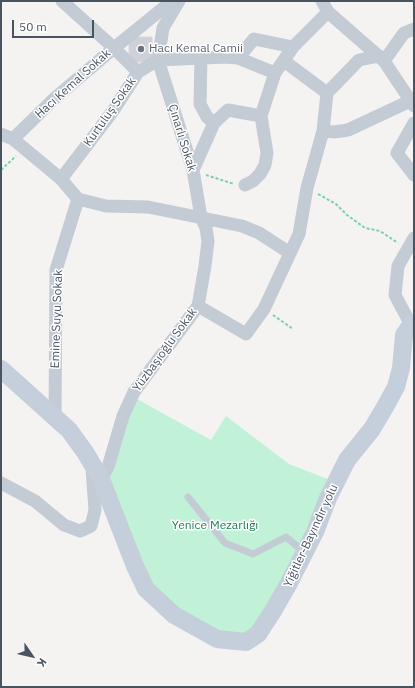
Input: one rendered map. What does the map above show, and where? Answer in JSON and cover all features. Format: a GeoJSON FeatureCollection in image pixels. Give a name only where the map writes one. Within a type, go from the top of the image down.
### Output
{"type":"FeatureCollection","features":[{"type":"Feature","properties":{"kind":"street","name":"Kurtuluş Sokak"},"geometry":{"type":"LineString","coordinates":[[61,179],[113,111],[138,72],[62,1]]}},
{"type":"Feature","properties":{"kind":"street","name":"Hacı Kemal Sokak"},"geometry":{"type":"LineString","coordinates":[[7,137],[172,1]]}},
{"type":"Feature","properties":{"kind":"street"},"geometry":{"type":"LineString","coordinates":[[158,60],[163,28],[179,1]]}},
{"type":"Feature","properties":{"kind":"street"},"geometry":{"type":"LineString","coordinates":[[245,185],[253,181],[260,174],[265,165],[267,153],[261,116],[275,73],[325,7],[382,58],[412,104],[348,130],[334,132],[324,131]]}},
{"type":"Feature","properties":{"kind":"street"},"geometry":{"type":"LineString","coordinates":[[198,306],[246,334],[264,309],[299,234],[307,188],[324,131],[327,93],[359,60],[382,58],[404,33],[414,29]]}},
{"type":"Feature","properties":{"kind":"street"},"geometry":{"type":"LineString","coordinates":[[238,58],[254,39],[294,47]]}},
{"type":"Feature","properties":{"kind":"street"},"geometry":{"type":"LineString","coordinates":[[201,58],[200,104],[207,117],[214,123]]}},
{"type":"Feature","properties":{"kind":"street"},"geometry":{"type":"LineString","coordinates":[[138,72],[158,60],[238,58],[275,73]]}},
{"type":"Feature","properties":{"kind":"street","name":"Çınarlı Sokak"},"geometry":{"type":"LineString","coordinates":[[158,60],[193,170],[201,217]]}},
{"type":"Feature","properties":{"kind":"street"},"geometry":{"type":"LineString","coordinates":[[284,61],[327,93]]}},
{"type":"Feature","properties":{"kind":"street"},"geometry":{"type":"LineString","coordinates":[[193,170],[214,123],[228,110],[261,116]]}},
{"type":"Feature","properties":{"kind":"street"},"geometry":{"type":"LineString","coordinates":[[414,123],[397,153],[414,175]]}},
{"type":"Feature","properties":{"kind":"street"},"geometry":{"type":"LineString","coordinates":[[7,137],[24,148],[61,179],[78,199],[106,206],[148,207],[201,217],[250,229],[269,239],[290,253]]}},
{"type":"Feature","properties":{"kind":"street","name":"Emine Suyu Sokak"},"geometry":{"type":"LineString","coordinates":[[54,418],[56,270],[78,199]]}},
{"type":"Feature","properties":{"kind":"street","name":"Yüzbaşıoğlu Sokak"},"geometry":{"type":"LineString","coordinates":[[101,479],[108,467],[123,416],[134,392],[198,306],[208,241],[206,228],[201,217]]}},
{"type":"Feature","properties":{"kind":"street"},"geometry":{"type":"LineString","coordinates":[[411,244],[398,266],[395,295],[412,324]]}},
{"type":"Feature","properties":{"kind":"street","name":"Yiğitler-Bayındır yolu"},"geometry":{"type":"LineString","coordinates":[[1,370],[68,430],[85,452],[101,479],[135,566],[146,589],[174,615],[217,639],[246,642],[258,634],[273,611],[305,553],[347,460],[372,429],[396,387],[401,368],[404,335],[412,324]]}},
{"type":"Feature","properties":{"kind":"street"},"geometry":{"type":"LineString","coordinates":[[1,482],[35,501],[64,525],[80,531],[91,526],[95,510],[92,463]]}},
{"type":"Feature","properties":{"kind":"lane"},"geometry":{"type":"LineString","coordinates":[[188,497],[225,544],[253,554],[286,537],[305,553]]}},
{"type":"Feature","properties":{"kind":"path"},"geometry":{"type":"LineString","coordinates":[[1,170],[24,148]]}},
{"type":"Feature","properties":{"kind":"path"},"geometry":{"type":"LineString","coordinates":[[193,170],[232,184],[245,185]]}},
{"type":"Feature","properties":{"kind":"path"},"geometry":{"type":"LineString","coordinates":[[307,188],[336,204],[347,215],[365,228],[380,231],[411,244]]}},
{"type":"Feature","properties":{"kind":"path"},"geometry":{"type":"LineString","coordinates":[[264,309],[293,329]]}},
{"type":"Feature","properties":{"kind":"green space","name":"Yenice Mezarlığı"},"geometry":{"type":"Polygon","coordinates":[[[130,395],[211,440],[226,416],[289,464],[328,479],[288,573],[247,637],[230,636],[197,624],[150,590],[130,546],[109,474],[130,395]]]}},
{"type":"Feature","properties":{"kind":"building","name":"Hacı Kemal Camii"},"geometry":{"type":"Polygon","coordinates":[[[129,37],[152,37],[153,62],[129,62],[129,37]]]}},
{"type":"Feature","properties":{"kind":"place","name":"Hacı Kemal Camii"},"geometry":{"type":"Point","coordinates":[141,49]}}]}
